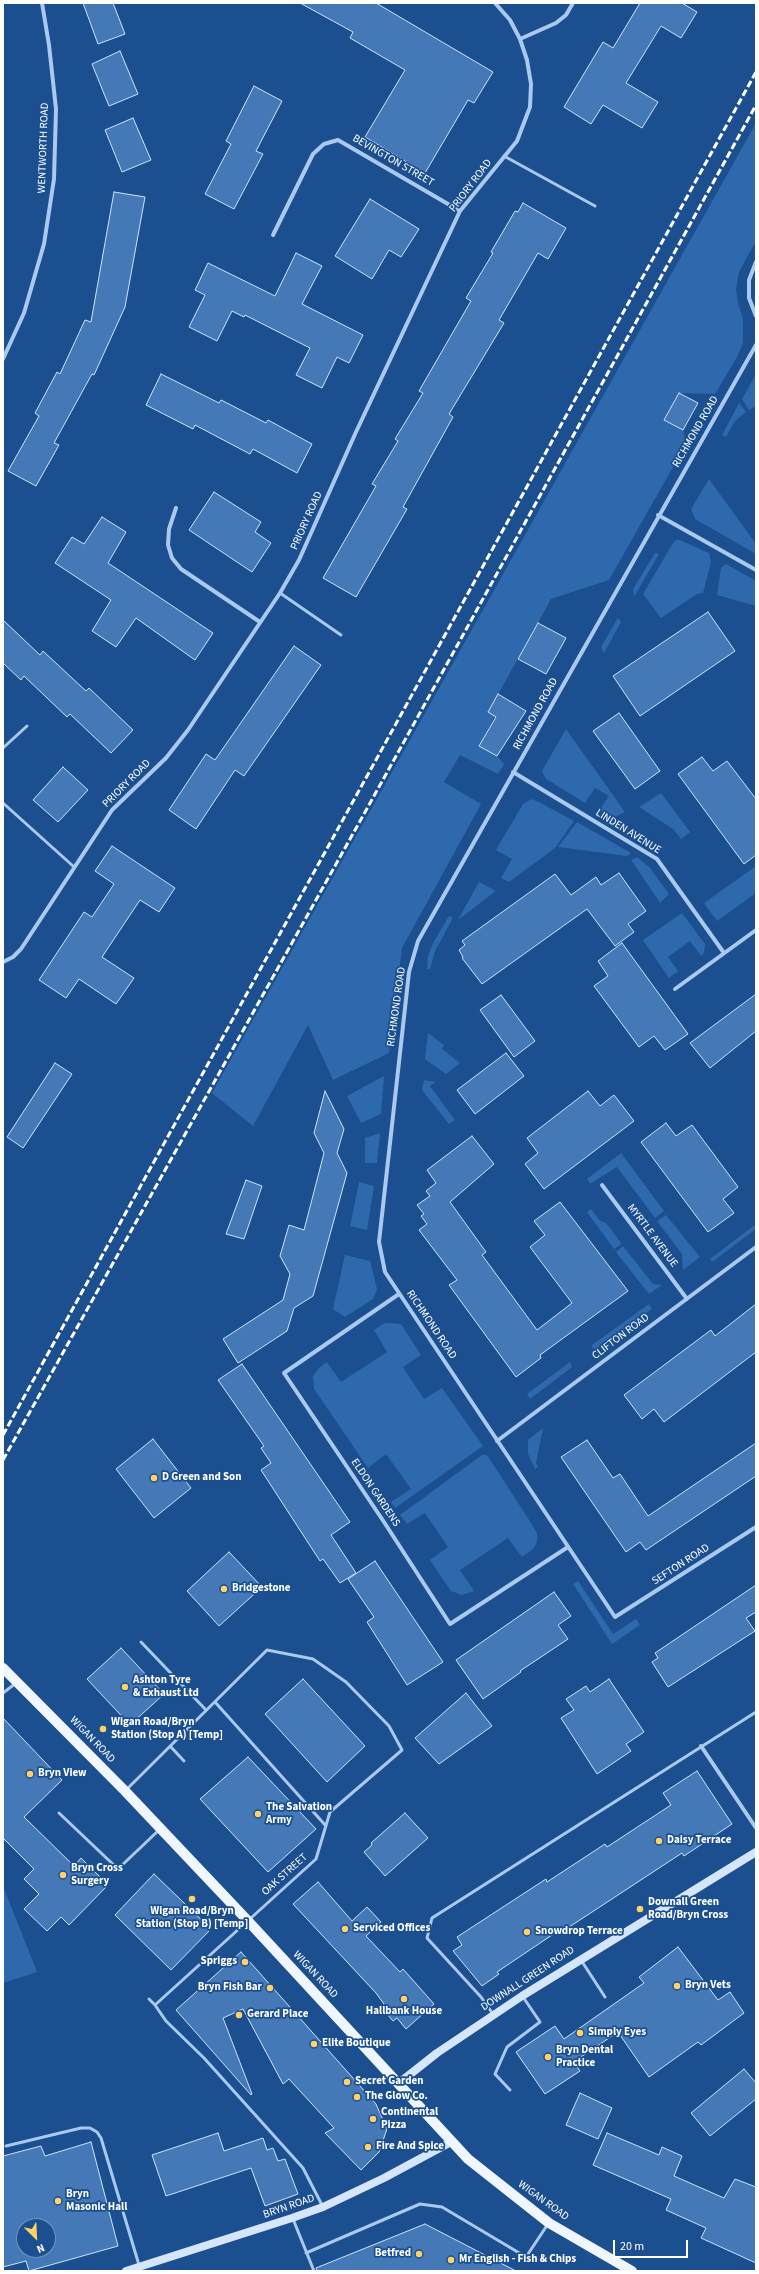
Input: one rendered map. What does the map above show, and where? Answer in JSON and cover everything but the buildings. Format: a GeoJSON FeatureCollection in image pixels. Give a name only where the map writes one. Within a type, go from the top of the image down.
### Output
{"type":"FeatureCollection","features":[{"type":"Feature","properties":{"kind":"main road","name":"WIGAN ROAD"},"geometry":{"type":"LineString","coordinates":[[3,1668],[125,1791],[399,2083],[452,2142],[477,2166],[549,2223],[632,2271]]}},
{"type":"Feature","properties":{"kind":"main road","name":"DOWNALL GREEN ROAD"},"geometry":{"type":"LineString","coordinates":[[399,2083],[493,2014],[580,1958],[756,1852]]}},
{"type":"Feature","properties":{"kind":"main road","name":"BRYN ROAD"},"geometry":{"type":"LineString","coordinates":[[126,2271],[323,2207],[384,2178],[452,2142]]}},
{"type":"Feature","properties":{"kind":"street","name":"WENTWORTH ROAD"},"geometry":{"type":"LineString","coordinates":[[3,359],[24,313],[44,244],[54,179],[56,109],[49,46],[42,3]]}},
{"type":"Feature","properties":{"kind":"street","name":"PRIORY ROAD"},"geometry":{"type":"LineString","coordinates":[[3,962],[13,957],[21,949],[112,810],[166,758],[188,730],[280,593],[299,560],[356,432],[460,211],[517,141],[530,107],[531,84],[528,60],[520,39],[510,20],[495,3]]}},
{"type":"Feature","properties":{"kind":"street"},"geometry":{"type":"LineString","coordinates":[[520,39],[556,23],[566,15],[573,3]]}},
{"type":"Feature","properties":{"kind":"street","name":"BEVINGTON STREET"},"geometry":{"type":"LineString","coordinates":[[273,235],[313,154],[324,144],[338,140],[460,211]]}},
{"type":"Feature","properties":{"kind":"street"},"geometry":{"type":"LineString","coordinates":[[756,262],[749,280],[749,298],[756,316]]}},
{"type":"Feature","properties":{"kind":"street","name":"RICHMOND ROAD"},"geometry":{"type":"LineString","coordinates":[[615,1617],[385,1272],[379,1242],[409,972],[418,941],[658,515],[756,345]]}},
{"type":"Feature","properties":{"kind":"street"},"geometry":{"type":"LineString","coordinates":[[176,508],[169,529],[168,544],[172,558],[181,569],[260,622]]}},
{"type":"Feature","properties":{"kind":"street"},"geometry":{"type":"LineString","coordinates":[[658,515],[756,570]]}},
{"type":"Feature","properties":{"kind":"street","name":"LINDEN AVENUE"},"geometry":{"type":"LineString","coordinates":[[513,772],[657,859],[724,953]]}},
{"type":"Feature","properties":{"kind":"street"},"geometry":{"type":"LineString","coordinates":[[675,989],[756,930]]}},
{"type":"Feature","properties":{"kind":"street","name":"MYRTLE AVENUE"},"geometry":{"type":"LineString","coordinates":[[602,1185],[687,1299]]}},
{"type":"Feature","properties":{"kind":"street","name":"CLIFTON ROAD"},"geometry":{"type":"LineString","coordinates":[[497,1441],[756,1247]]}},
{"type":"Feature","properties":{"kind":"street","name":"ELDON GARDENS"},"geometry":{"type":"LineString","coordinates":[[400,1294],[284,1373],[384,1522],[450,1624],[568,1547]]}},
{"type":"Feature","properties":{"kind":"street","name":"SEFTON ROAD"},"geometry":{"type":"LineString","coordinates":[[615,1617],[756,1527]]}},
{"type":"Feature","properties":{"kind":"street"},"geometry":{"type":"LineString","coordinates":[[701,1746],[756,1828]]}},
{"type":"Feature","properties":{"kind":"lane"},"geometry":{"type":"LineString","coordinates":[[504,156],[595,206]]}},
{"type":"Feature","properties":{"kind":"lane"},"geometry":{"type":"LineString","coordinates":[[280,593],[341,635]]}},
{"type":"Feature","properties":{"kind":"lane"},"geometry":{"type":"LineString","coordinates":[[3,748],[27,726]]}},
{"type":"Feature","properties":{"kind":"lane"},"geometry":{"type":"LineString","coordinates":[[3,802],[74,866]]}},
{"type":"Feature","properties":{"kind":"lane"},"geometry":{"type":"LineString","coordinates":[[141,1642],[206,1710]]}},
{"type":"Feature","properties":{"kind":"lane","name":"OAK STREET"},"geometry":{"type":"LineString","coordinates":[[155,2005],[316,1859],[330,1812],[402,1750],[389,1726],[346,1682],[312,1659],[267,1650],[215,1702]]}},
{"type":"Feature","properties":{"kind":"lane"},"geometry":{"type":"LineString","coordinates":[[3,1693],[17,1682]]}},
{"type":"Feature","properties":{"kind":"lane"},"geometry":{"type":"LineString","coordinates":[[125,1791],[215,1702],[326,1826]]}},
{"type":"Feature","properties":{"kind":"lane"},"geometry":{"type":"LineString","coordinates":[[493,2014],[481,1997],[427,1938],[432,1918],[756,1712]]}},
{"type":"Feature","properties":{"kind":"lane"},"geometry":{"type":"LineString","coordinates":[[170,1746],[184,1761]]}},
{"type":"Feature","properties":{"kind":"lane"},"geometry":{"type":"LineString","coordinates":[[59,1813],[118,1869],[160,1828]]}},
{"type":"Feature","properties":{"kind":"lane"},"geometry":{"type":"LineString","coordinates":[[580,1958],[605,1997]]}},
{"type":"Feature","properties":{"kind":"lane"},"geometry":{"type":"LineString","coordinates":[[510,2090],[495,2074],[507,2047],[540,2022],[522,1996]]}},
{"type":"Feature","properties":{"kind":"lane"},"geometry":{"type":"LineString","coordinates":[[149,1999],[166,2021],[204,2058],[303,2168],[323,2207]]}},
{"type":"Feature","properties":{"kind":"lane"},"geometry":{"type":"LineString","coordinates":[[6,2146],[81,2128],[90,2128],[97,2132],[102,2138],[140,2266]]}},
{"type":"Feature","properties":{"kind":"lane"},"geometry":{"type":"LineString","coordinates":[[306,2253],[420,2204],[442,2207],[526,2257],[549,2223]]}},
{"type":"Feature","properties":{"kind":"lane"},"geometry":{"type":"LineString","coordinates":[[292,2218],[314,2271]]}},
{"type":"Feature","properties":{"kind":"shaded area"},"geometry":{"type":"Polygon","coordinates":[[[756,123],[756,241],[739,272],[736,289],[738,304],[743,318],[743,343],[737,357],[715,394],[679,393],[664,420],[683,430],[686,444],[609,580],[551,599],[488,712],[495,716],[479,746],[497,756],[504,764],[498,774],[460,755],[444,782],[481,804],[402,948],[389,1053],[333,1080],[308,1025],[253,1126],[212,1093],[756,123]]]}},
{"type":"Feature","properties":{"kind":"shaded area"},"geometry":{"type":"Polygon","coordinates":[[[756,374],[756,406],[749,410],[742,399],[756,374]]]}},
{"type":"Feature","properties":{"kind":"shaded area"},"geometry":{"type":"Polygon","coordinates":[[[739,403],[746,412],[735,421],[726,437],[722,435],[739,403]]]}},
{"type":"Feature","properties":{"kind":"shaded area"},"geometry":{"type":"Polygon","coordinates":[[[709,479],[756,544],[756,554],[695,519],[691,509],[709,479]]]}},
{"type":"Feature","properties":{"kind":"shaded area"},"geometry":{"type":"Polygon","coordinates":[[[676,540],[680,540],[709,553],[711,562],[703,593],[697,594],[661,618],[643,594],[676,540]]]}},
{"type":"Feature","properties":{"kind":"shaded area"},"geometry":{"type":"Polygon","coordinates":[[[655,553],[659,554],[634,597],[633,589],[655,553]]]}},
{"type":"Feature","properties":{"kind":"shaded area"},"geometry":{"type":"Polygon","coordinates":[[[726,564],[756,581],[756,606],[717,595],[721,568],[726,564]]]}},
{"type":"Feature","properties":{"kind":"shaded area"},"geometry":{"type":"Polygon","coordinates":[[[618,618],[621,622],[604,653],[601,647],[618,618]]]}},
{"type":"Feature","properties":{"kind":"shaded area"},"geometry":{"type":"Polygon","coordinates":[[[566,729],[625,812],[615,817],[599,811],[609,796],[595,788],[585,803],[546,779],[542,771],[566,729]]]}},
{"type":"Feature","properties":{"kind":"shaded area"},"geometry":{"type":"Polygon","coordinates":[[[661,793],[690,832],[681,839],[673,829],[639,807],[661,793]]]}},
{"type":"Feature","properties":{"kind":"shaded area"},"geometry":{"type":"Polygon","coordinates":[[[531,799],[574,821],[555,848],[509,882],[501,878],[512,859],[496,850],[523,804],[531,799]]]}},
{"type":"Feature","properties":{"kind":"shaded area"},"geometry":{"type":"Polygon","coordinates":[[[577,822],[631,853],[627,856],[558,847],[577,822]]]}},
{"type":"Feature","properties":{"kind":"shaded area"},"geometry":{"type":"Polygon","coordinates":[[[637,857],[650,868],[669,894],[660,903],[631,860],[637,857]]]}},
{"type":"Feature","properties":{"kind":"shaded area"},"geometry":{"type":"Polygon","coordinates":[[[756,866],[756,893],[717,921],[704,903],[756,866]]]}},
{"type":"Feature","properties":{"kind":"shaded area"},"geometry":{"type":"Polygon","coordinates":[[[479,882],[496,891],[458,920],[479,882]]]}},
{"type":"Feature","properties":{"kind":"shaded area"},"geometry":{"type":"Polygon","coordinates":[[[682,913],[705,944],[704,953],[701,956],[690,941],[668,957],[678,971],[669,978],[643,940],[682,913]]]}},
{"type":"Feature","properties":{"kind":"shaded area"},"geometry":{"type":"Polygon","coordinates":[[[449,916],[453,918],[435,951],[430,969],[427,969],[428,956],[433,943],[449,916]]]}},
{"type":"Feature","properties":{"kind":"shaded area"},"geometry":{"type":"Polygon","coordinates":[[[428,1033],[444,1045],[442,1049],[460,1063],[446,1074],[425,1059],[428,1033]]]}},
{"type":"Feature","properties":{"kind":"shaded area"},"geometry":{"type":"Polygon","coordinates":[[[384,1076],[381,1114],[361,1123],[347,1096],[384,1076]]]}},
{"type":"Feature","properties":{"kind":"shaded area"},"geometry":{"type":"Polygon","coordinates":[[[424,1080],[436,1082],[430,1086],[455,1120],[449,1124],[422,1090],[424,1080]]]}},
{"type":"Feature","properties":{"kind":"shaded area"},"geometry":{"type":"Polygon","coordinates":[[[380,1133],[377,1163],[365,1163],[365,1138],[380,1133]]]}},
{"type":"Feature","properties":{"kind":"shaded area"},"geometry":{"type":"Polygon","coordinates":[[[621,1153],[664,1211],[655,1218],[617,1167],[590,1184],[587,1179],[621,1153]]]}},
{"type":"Feature","properties":{"kind":"shaded area"},"geometry":{"type":"Polygon","coordinates":[[[359,1182],[374,1186],[367,1230],[350,1226],[359,1182]]]}},
{"type":"Feature","properties":{"kind":"shaded area"},"geometry":{"type":"Polygon","coordinates":[[[591,1209],[600,1221],[606,1223],[622,1244],[614,1249],[587,1212],[591,1209]]]}},
{"type":"Feature","properties":{"kind":"shaded area"},"geometry":{"type":"Polygon","coordinates":[[[666,1215],[700,1257],[683,1270],[682,1254],[657,1221],[666,1215]]]}},
{"type":"Feature","properties":{"kind":"shaded area"},"geometry":{"type":"Polygon","coordinates":[[[756,1224],[756,1229],[712,1262],[710,1259],[756,1224]]]}},
{"type":"Feature","properties":{"kind":"shaded area"},"geometry":{"type":"Polygon","coordinates":[[[623,1246],[653,1284],[662,1285],[649,1294],[616,1252],[623,1246]]]}},
{"type":"Feature","properties":{"kind":"shaded area"},"geometry":{"type":"Polygon","coordinates":[[[345,1255],[370,1261],[377,1289],[373,1299],[345,1317],[333,1309],[345,1255]]]}},
{"type":"Feature","properties":{"kind":"shaded area"},"geometry":{"type":"Polygon","coordinates":[[[649,1304],[652,1309],[596,1349],[592,1348],[592,1345],[649,1304]]]}},
{"type":"Feature","properties":{"kind":"shaded area"},"geometry":{"type":"Polygon","coordinates":[[[385,1323],[401,1324],[421,1355],[403,1367],[424,1399],[442,1388],[483,1446],[395,1508],[391,1502],[411,1489],[386,1454],[368,1468],[314,1389],[313,1376],[319,1368],[327,1362],[341,1382],[387,1352],[374,1330],[385,1323]]]}},
{"type":"Feature","properties":{"kind":"shaded area"},"geometry":{"type":"Polygon","coordinates":[[[570,1362],[572,1367],[530,1399],[527,1394],[570,1362]]]}},
{"type":"Feature","properties":{"kind":"shaded area"},"geometry":{"type":"Polygon","coordinates":[[[543,1428],[536,1463],[538,1467],[535,1469],[528,1454],[528,1440],[543,1428]]]}},
{"type":"Feature","properties":{"kind":"shaded area"},"geometry":{"type":"Polygon","coordinates":[[[482,1455],[487,1455],[533,1526],[537,1534],[537,1542],[533,1549],[522,1557],[508,1538],[460,1570],[474,1591],[462,1595],[451,1591],[430,1560],[448,1547],[425,1513],[407,1524],[400,1515],[482,1455]]]}},
{"type":"Feature","properties":{"kind":"shaded area"},"geometry":{"type":"Polygon","coordinates":[[[578,1581],[613,1634],[636,1619],[640,1625],[612,1644],[573,1584],[578,1581]]]}},
{"type":"Feature","properties":{"kind":"shaded area"},"geometry":{"type":"Polygon","coordinates":[[[3,1886],[37,1972],[3,1983],[3,1886]]]}},
{"type":"Feature","properties":{"kind":"railway"},"geometry":{"type":"LineString","coordinates":[[3,1435],[756,72]]}},
{"type":"Feature","properties":{"kind":"railway"},"geometry":{"type":"LineString","coordinates":[[3,1460],[364,814],[756,105]]}},
{"type":"Feature","properties":{"kind":"place","name":"D Green and Son"},"geometry":{"type":"Point","coordinates":[154,1478]}},
{"type":"Feature","properties":{"kind":"place","name":"Bridgestone"},"geometry":{"type":"Point","coordinates":[224,1589]}},
{"type":"Feature","properties":{"kind":"place","name":"Ashton Tyre & Exhaust Ltd"},"geometry":{"type":"Point","coordinates":[125,1687]}},
{"type":"Feature","properties":{"kind":"place","name":"Wigan Road/Bryn Station (Stop A) [Temp]"},"geometry":{"type":"Point","coordinates":[103,1729]}},
{"type":"Feature","properties":{"kind":"place","name":"Bryn View"},"geometry":{"type":"Point","coordinates":[30,1774]}},
{"type":"Feature","properties":{"kind":"place","name":"The Salvation Army"},"geometry":{"type":"Point","coordinates":[258,1814]}},
{"type":"Feature","properties":{"kind":"place","name":"Daisy Terrace"},"geometry":{"type":"Point","coordinates":[659,1841]}},
{"type":"Feature","properties":{"kind":"place","name":"Bryn Cross Surgery"},"geometry":{"type":"Point","coordinates":[63,1875]}},
{"type":"Feature","properties":{"kind":"place","name":"Wigan Road/Bryn Station (Stop B) [Temp]"},"geometry":{"type":"Point","coordinates":[192,1899]}},
{"type":"Feature","properties":{"kind":"place","name":"Downall Green Road/Bryn Cross"},"geometry":{"type":"Point","coordinates":[640,1909]}},
{"type":"Feature","properties":{"kind":"place","name":"Serviced Offices"},"geometry":{"type":"Point","coordinates":[345,1929]}},
{"type":"Feature","properties":{"kind":"place","name":"Snowdrop Terrace"},"geometry":{"type":"Point","coordinates":[527,1932]}},
{"type":"Feature","properties":{"kind":"place","name":"Spriggs"},"geometry":{"type":"Point","coordinates":[245,1962]}},
{"type":"Feature","properties":{"kind":"place","name":"Bryn Vets"},"geometry":{"type":"Point","coordinates":[677,1986]}},
{"type":"Feature","properties":{"kind":"place","name":"Bryn Fish Bar"},"geometry":{"type":"Point","coordinates":[270,1988]}},
{"type":"Feature","properties":{"kind":"place","name":"Hallbank House"},"geometry":{"type":"Point","coordinates":[404,1999]}},
{"type":"Feature","properties":{"kind":"place","name":"Gerard Place"},"geometry":{"type":"Point","coordinates":[239,2015]}},
{"type":"Feature","properties":{"kind":"place","name":"Simply Eyes"},"geometry":{"type":"Point","coordinates":[580,2033]}},
{"type":"Feature","properties":{"kind":"place","name":"Elite Boutique"},"geometry":{"type":"Point","coordinates":[314,2044]}},
{"type":"Feature","properties":{"kind":"place","name":"Bryn Dental Practice"},"geometry":{"type":"Point","coordinates":[548,2057]}},
{"type":"Feature","properties":{"kind":"place","name":"Secret Garden"},"geometry":{"type":"Point","coordinates":[347,2082]}},
{"type":"Feature","properties":{"kind":"place","name":"The Glow Co."},"geometry":{"type":"Point","coordinates":[357,2097]}},
{"type":"Feature","properties":{"kind":"place","name":"Continental Pizza"},"geometry":{"type":"Point","coordinates":[373,2119]}},
{"type":"Feature","properties":{"kind":"place","name":"Fire And Spice"},"geometry":{"type":"Point","coordinates":[368,2147]}},
{"type":"Feature","properties":{"kind":"place","name":"Bryn Masonic Hall"},"geometry":{"type":"Point","coordinates":[58,2201]}},
{"type":"Feature","properties":{"kind":"place","name":"Betfred"},"geometry":{"type":"Point","coordinates":[419,2254]}},
{"type":"Feature","properties":{"kind":"place","name":"Mr English - Fish & Chips"},"geometry":{"type":"Point","coordinates":[451,2260]}}]}
